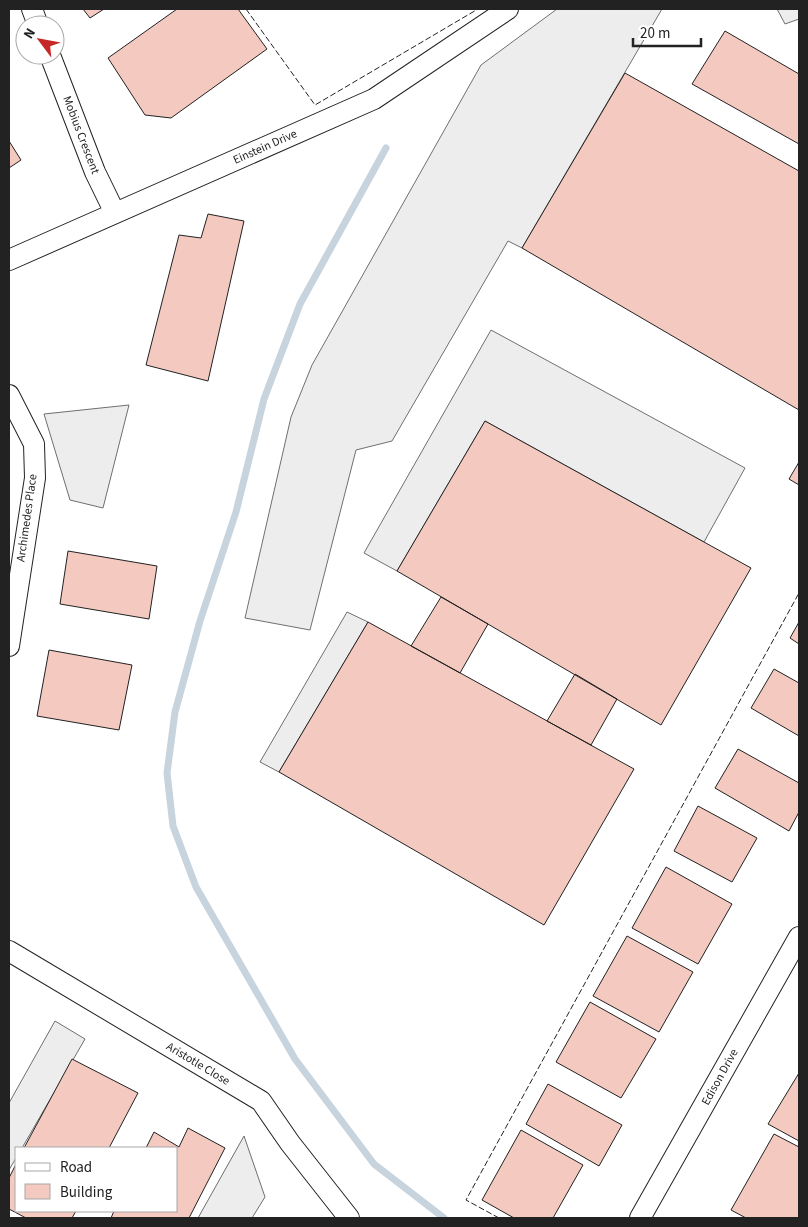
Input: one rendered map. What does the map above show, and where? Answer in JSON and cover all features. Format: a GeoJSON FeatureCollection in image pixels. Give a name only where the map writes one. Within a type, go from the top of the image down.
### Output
{"type":"FeatureCollection","features":[{"type":"Feature","properties":{"kind":"street","name":"Einstein Drive"},"geometry":{"type":"LineString","coordinates":[[9,260],[374,99],[508,9]]}},
{"type":"Feature","properties":{"kind":"street","name":"Mobius Crescent"},"geometry":{"type":"LineString","coordinates":[[54,65],[95,172],[115,213]]}},
{"type":"Feature","properties":{"kind":"street","name":"Archimedes Place"},"geometry":{"type":"LineString","coordinates":[[9,395],[34,444],[34,478],[9,646]]}},
{"type":"Feature","properties":{"kind":"street","name":"Edison Drive"},"geometry":{"type":"LineString","coordinates":[[640,1218],[799,937]]}},
{"type":"Feature","properties":{"kind":"street","name":"Aristotle Close"},"geometry":{"type":"LineString","coordinates":[[9,951],[261,1101],[290,1143],[349,1218]]}},
{"type":"Feature","properties":{"kind":"shaded area"},"geometry":{"type":"Polygon","coordinates":[[[557,9],[662,9],[522,248],[508,241],[392,441],[356,450],[310,630],[245,618],[291,417],[312,365],[481,65],[557,9]]]}},
{"type":"Feature","properties":{"kind":"shaded area"},"geometry":{"type":"Polygon","coordinates":[[[777,9],[799,9],[799,19],[785,24],[777,9]]]}},
{"type":"Feature","properties":{"kind":"shaded area"},"geometry":{"type":"Polygon","coordinates":[[[491,330],[745,468],[704,542],[485,421],[397,571],[364,553],[491,330]]]}},
{"type":"Feature","properties":{"kind":"shaded area"},"geometry":{"type":"Polygon","coordinates":[[[129,405],[103,508],[70,500],[44,414],[129,405]]]}},
{"type":"Feature","properties":{"kind":"shaded area"},"geometry":{"type":"Polygon","coordinates":[[[347,612],[368,622],[279,772],[260,762],[347,612]]]}},
{"type":"Feature","properties":{"kind":"shaded area"},"geometry":{"type":"Polygon","coordinates":[[[55,1021],[85,1039],[23,1147],[15,1147],[15,1160],[9,1170],[9,1103],[55,1021]]]}},
{"type":"Feature","properties":{"kind":"shaded area"},"geometry":{"type":"Polygon","coordinates":[[[244,1136],[265,1197],[252,1218],[198,1218],[244,1136]]]}},
{"type":"Feature","properties":{"kind":"building"},"geometry":{"type":"Polygon","coordinates":[[[83,9],[104,9],[90,18],[83,9]]]}},
{"type":"Feature","properties":{"kind":"building"},"geometry":{"type":"Polygon","coordinates":[[[177,9],[238,9],[267,49],[171,118],[145,115],[108,58],[177,9]]]}},
{"type":"Feature","properties":{"kind":"building"},"geometry":{"type":"Polygon","coordinates":[[[725,31],[799,74],[799,144],[692,84],[725,31]]]}},
{"type":"Feature","properties":{"kind":"building"},"geometry":{"type":"Polygon","coordinates":[[[625,73],[799,171],[799,410],[522,248],[625,73]]]}},
{"type":"Feature","properties":{"kind":"building"},"geometry":{"type":"Polygon","coordinates":[[[9,141],[21,160],[9,168],[9,141]]]}},
{"type":"Feature","properties":{"kind":"building"},"geometry":{"type":"Polygon","coordinates":[[[208,214],[244,221],[208,381],[146,365],[179,235],[201,238],[208,214]]]}},
{"type":"Feature","properties":{"kind":"building"},"geometry":{"type":"Polygon","coordinates":[[[485,421],[751,568],[661,725],[397,571],[485,421]]]}},
{"type":"Feature","properties":{"kind":"building"},"geometry":{"type":"Polygon","coordinates":[[[799,462],[799,485],[789,479],[799,462]]]}},
{"type":"Feature","properties":{"kind":"building"},"geometry":{"type":"Polygon","coordinates":[[[68,551],[157,566],[149,619],[60,604],[68,551]]]}},
{"type":"Feature","properties":{"kind":"building"},"geometry":{"type":"Polygon","coordinates":[[[441,597],[488,624],[460,673],[411,646],[441,597]]]}},
{"type":"Feature","properties":{"kind":"building"},"geometry":{"type":"Polygon","coordinates":[[[368,622],[634,769],[544,925],[279,772],[368,622]]]}},
{"type":"Feature","properties":{"kind":"building"},"geometry":{"type":"Polygon","coordinates":[[[799,622],[799,644],[790,638],[799,622]]]}},
{"type":"Feature","properties":{"kind":"building"},"geometry":{"type":"Polygon","coordinates":[[[49,650],[132,665],[119,730],[37,716],[49,650]]]}},
{"type":"Feature","properties":{"kind":"building"},"geometry":{"type":"Polygon","coordinates":[[[774,669],[799,683],[799,736],[751,708],[774,669]]]}},
{"type":"Feature","properties":{"kind":"building"},"geometry":{"type":"Polygon","coordinates":[[[575,674],[617,699],[591,745],[547,721],[575,674]]]}},
{"type":"Feature","properties":{"kind":"building"},"geometry":{"type":"Polygon","coordinates":[[[738,749],[799,783],[799,812],[789,831],[715,788],[738,749]]]}},
{"type":"Feature","properties":{"kind":"building"},"geometry":{"type":"Polygon","coordinates":[[[698,806],[757,838],[732,882],[674,851],[698,806]]]}},
{"type":"Feature","properties":{"kind":"building"},"geometry":{"type":"Polygon","coordinates":[[[666,867],[732,904],[698,964],[632,928],[666,867]]]}},
{"type":"Feature","properties":{"kind":"building"},"geometry":{"type":"Polygon","coordinates":[[[627,936],[693,972],[659,1032],[593,996],[627,936]]]}},
{"type":"Feature","properties":{"kind":"building"},"geometry":{"type":"Polygon","coordinates":[[[590,1002],[656,1039],[621,1098],[556,1062],[590,1002]]]}},
{"type":"Feature","properties":{"kind":"building"},"geometry":{"type":"Polygon","coordinates":[[[72,1059],[138,1093],[110,1147],[25,1147],[72,1059]]]}},
{"type":"Feature","properties":{"kind":"building"},"geometry":{"type":"Polygon","coordinates":[[[799,1073],[799,1141],[768,1124],[799,1073]]]}},
{"type":"Feature","properties":{"kind":"building"},"geometry":{"type":"Polygon","coordinates":[[[548,1084],[622,1125],[599,1166],[526,1124],[548,1084]]]}},
{"type":"Feature","properties":{"kind":"building"},"geometry":{"type":"Polygon","coordinates":[[[188,1128],[225,1148],[189,1218],[111,1218],[114,1212],[178,1212],[178,1147],[146,1147],[154,1132],[179,1147],[188,1128]]]}},
{"type":"Feature","properties":{"kind":"building"},"geometry":{"type":"Polygon","coordinates":[[[521,1130],[583,1165],[553,1218],[514,1218],[482,1200],[521,1130]]]}},
{"type":"Feature","properties":{"kind":"building"},"geometry":{"type":"Polygon","coordinates":[[[774,1134],[799,1147],[799,1218],[746,1218],[731,1210],[774,1134]]]}},
{"type":"Feature","properties":{"kind":"building"},"geometry":{"type":"Polygon","coordinates":[[[15,1166],[15,1212],[75,1212],[72,1218],[26,1218],[9,1209],[9,1178],[15,1166]]]}},
{"type":"Feature","properties":{"kind":"waterway"},"geometry":{"type":"LineString","coordinates":[[386,148],[300,304],[264,399],[236,512],[200,621],[175,712],[167,773],[173,826],[196,887],[295,1059],[374,1164],[444,1218]]}},
{"type":"Feature","properties":{"kind":"fence"},"geometry":{"type":"LineString","coordinates":[[246,9],[315,105],[478,9]]}},
{"type":"Feature","properties":{"kind":"fence"},"geometry":{"type":"LineString","coordinates":[[499,1218],[466,1200],[799,593]]}}]}
